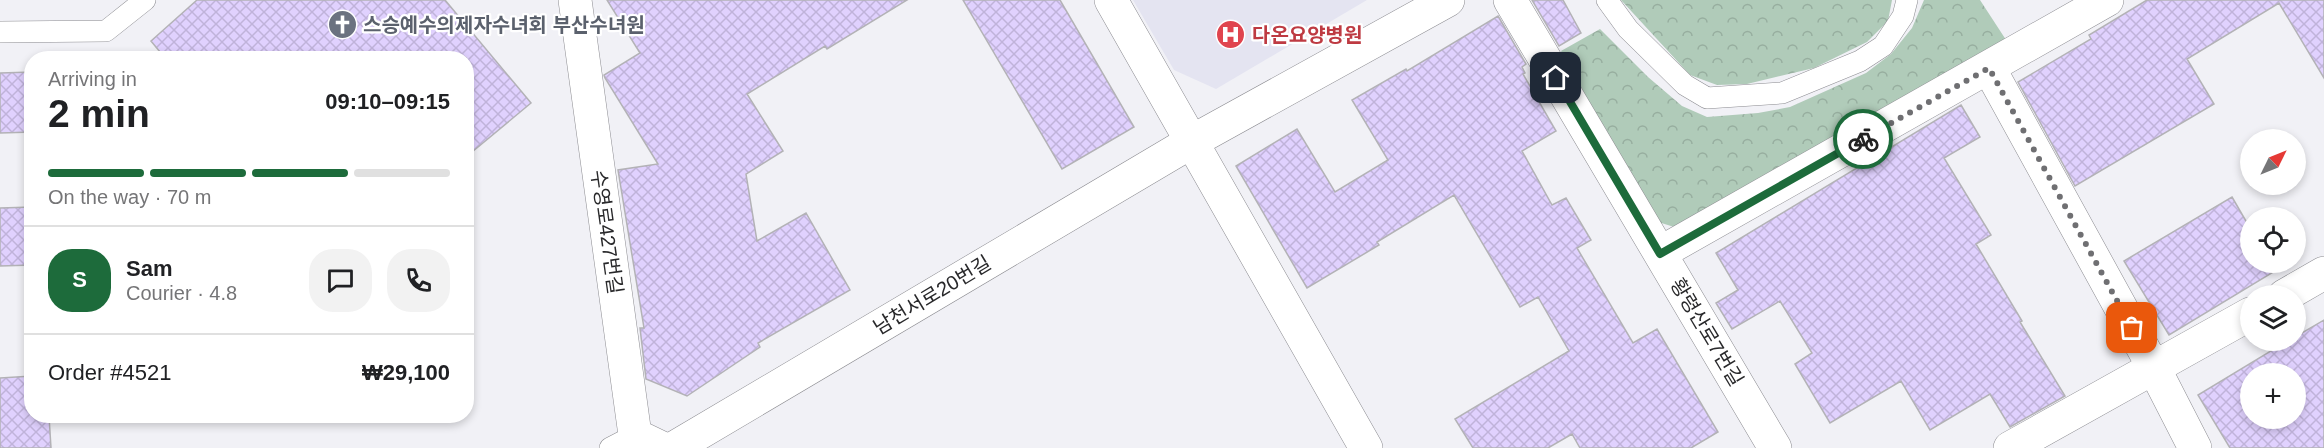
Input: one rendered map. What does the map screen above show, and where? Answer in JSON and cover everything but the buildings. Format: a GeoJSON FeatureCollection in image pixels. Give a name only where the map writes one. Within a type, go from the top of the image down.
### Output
{"type":"FeatureCollection","features":[{"type":"Feature","properties":{"kind":"street","name":"수영로427번길"},"geometry":{"type":"LineString","coordinates":[[575,0],[636,444]]}},
{"type":"Feature","properties":{"kind":"street"},"geometry":{"type":"LineString","coordinates":[[1111,0],[1366,448]]}},
{"type":"Feature","properties":{"kind":"street","name":"남천서로20번길"},"geometry":{"type":"LineString","coordinates":[[674,448],[1191,142],[1448,0]]}},
{"type":"Feature","properties":{"kind":"street","name":"황령산로7번길"},"geometry":{"type":"LineString","coordinates":[[1510,0],[1773,447]]}},
{"type":"Feature","properties":{"kind":"street"},"geometry":{"type":"LineString","coordinates":[[1660,254],[2108,0]]}},
{"type":"Feature","properties":{"kind":"street"},"geometry":{"type":"LineString","coordinates":[[1989,68],[2196,448]]}},
{"type":"Feature","properties":{"kind":"street"},"geometry":{"type":"LineString","coordinates":[[2303,285],[2324,273]]}},
{"type":"Feature","properties":{"kind":"street"},"geometry":{"type":"LineString","coordinates":[[2010,448],[2240,320]]}},
{"type":"Feature","properties":{"kind":"lane"},"geometry":{"type":"LineString","coordinates":[[0,32],[106,30],[145,0]]}},
{"type":"Feature","properties":{"kind":"lane"},"geometry":{"type":"LineString","coordinates":[[1607,0],[1628,29],[1685,85],[1707,98],[1782,93],[1860,61],[1883,46],[1903,16],[1906,0]]}},
{"type":"Feature","properties":{"kind":"shaded area","name":"다온요양병원"},"geometry":{"type":"Polygon","coordinates":[[[1133,0],[1367,0],[1216,89],[1174,70],[1133,0]]]}},
{"type":"Feature","properties":{"kind":"green space"},"geometry":{"type":"Polygon","coordinates":[[[1621,0],[1892,0],[1888,21],[1867,42],[1814,68],[1747,84],[1717,85],[1690,75],[1621,0]]]}},
{"type":"Feature","properties":{"kind":"green space"},"geometry":{"type":"Polygon","coordinates":[[[1924,0],[1980,0],[2010,46],[1687,231],[1655,221],[1561,51],[1600,29],[1648,77],[1682,106],[1707,117],[1758,113],[1790,107],[1866,73],[1891,54],[1912,28],[1924,0]]]}},
{"type":"Feature","properties":{"kind":"way so far"},"geometry":{"type":"LineString","coordinates":[[1863,139],[1989,68],[2132,328]]}},
{"type":"Feature","properties":{"kind":"place","name":"스승예수의제자수녀회 부산수녀원"},"geometry":{"type":"Point","coordinates":[342,25]}},
{"type":"Feature","properties":{"kind":"place","name":"다온요양병원"},"geometry":{"type":"Point","coordinates":[1231,35]}},
{"type":"Feature","properties":{"kind":"route"},"geometry":{"type":"LineString","coordinates":[[1556,78],[1660,254],[1863,139]]}}]}
